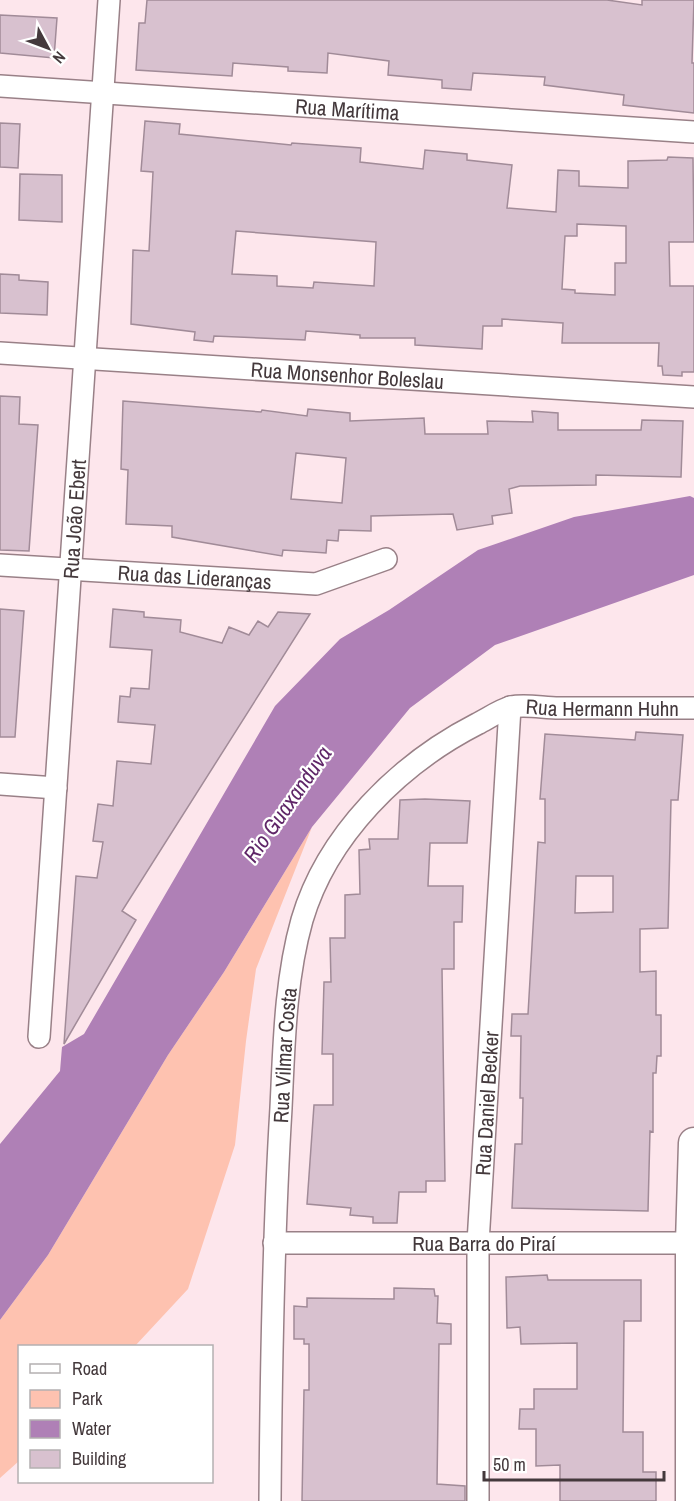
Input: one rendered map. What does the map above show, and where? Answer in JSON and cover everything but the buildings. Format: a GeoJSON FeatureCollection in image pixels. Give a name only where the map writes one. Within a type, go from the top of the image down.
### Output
{"type":"FeatureCollection","features":[{"type":"Feature","properties":{"kind":"street","name":"Rua João Ebert"},"geometry":{"type":"LineString","coordinates":[[39,1037],[109,0]]}},
{"type":"Feature","properties":{"kind":"street","name":"Rua Marítima"},"geometry":{"type":"LineString","coordinates":[[0,86],[694,132]]}},
{"type":"Feature","properties":{"kind":"street","name":"Rua Monsenhor Boleslau"},"geometry":{"type":"LineString","coordinates":[[0,353],[694,397]]}},
{"type":"Feature","properties":{"kind":"street","name":"Rua das Lideranças"},"geometry":{"type":"LineString","coordinates":[[0,565],[315,584],[386,559]]}},
{"type":"Feature","properties":{"kind":"street","name":"Rua Hermann Huhn"},"geometry":{"type":"LineString","coordinates":[[510,707],[694,708]]}},
{"type":"Feature","properties":{"kind":"street","name":"Rua Daniel Becker"},"geometry":{"type":"LineString","coordinates":[[477,1501],[478,1243],[510,707]]}},
{"type":"Feature","properties":{"kind":"street","name":"Rua Vilmar Costa"},"geometry":{"type":"LineString","coordinates":[[270,1501],[274,1243],[281,1094],[292,967],[302,921],[314,886],[329,857],[351,827],[392,783],[429,753],[466,729],[510,707]]}},
{"type":"Feature","properties":{"kind":"street"},"geometry":{"type":"LineString","coordinates":[[0,784],[56,788]]}},
{"type":"Feature","properties":{"kind":"street"},"geometry":{"type":"LineString","coordinates":[[691,1501],[694,1143]]}},
{"type":"Feature","properties":{"kind":"street","name":"Rua Barra do Piraí"},"geometry":{"type":"LineString","coordinates":[[274,1243],[692,1243]]}},
{"type":"Feature","properties":{"kind":"green space"},"geometry":{"type":"Polygon","coordinates":[[[312,827],[256,969],[235,1145],[188,1289],[136,1345],[18,1345],[18,1462],[0,1478],[0,1320],[48,1255],[168,1055],[224,972],[312,827]]]}},
{"type":"Feature","properties":{"kind":"water","name":"Rio Guaxanduva"},"geometry":{"type":"Polygon","coordinates":[[[690,496],[694,498],[694,575],[495,645],[410,708],[312,827],[224,972],[168,1055],[48,1255],[0,1320],[0,1144],[60,1071],[62,1047],[84,1034],[275,706],[340,639],[389,610],[478,550],[574,517],[690,496]]]}}]}
